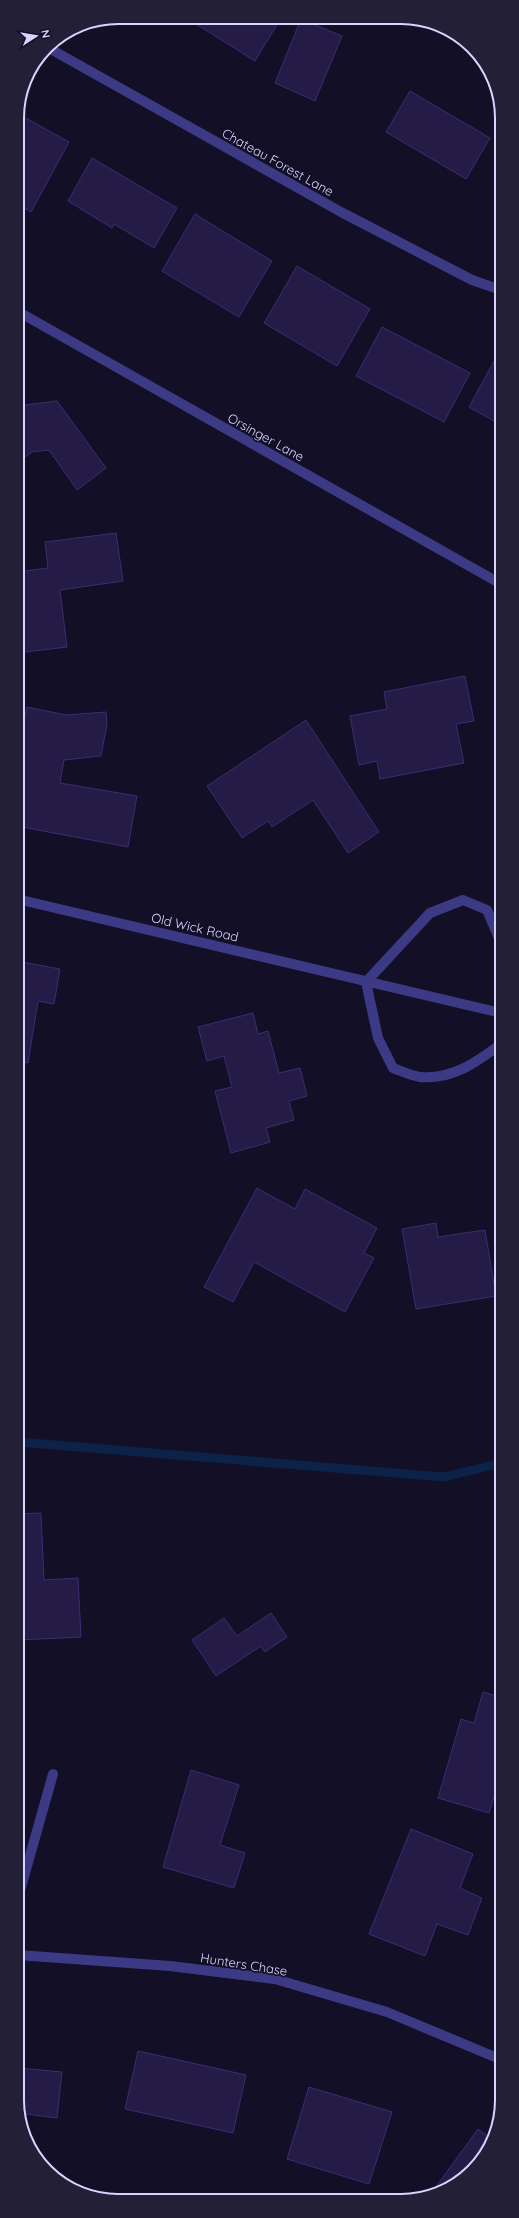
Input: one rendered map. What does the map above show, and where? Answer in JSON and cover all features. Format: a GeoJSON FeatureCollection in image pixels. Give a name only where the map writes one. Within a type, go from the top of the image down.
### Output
{"type":"FeatureCollection","features":[{"type":"Feature","properties":{"kind":"street","name":"Chateau Forest Lane"},"geometry":{"type":"LineString","coordinates":[[56,52],[341,212],[472,280],[495,288]]}},
{"type":"Feature","properties":{"kind":"street","name":"Orsinger Lane"},"geometry":{"type":"LineString","coordinates":[[24,315],[495,581]]}},
{"type":"Feature","properties":{"kind":"street","name":"Old Wick Road"},"geometry":{"type":"LineString","coordinates":[[24,899],[495,1012]]}},
{"type":"Feature","properties":{"kind":"street"},"geometry":{"type":"LineString","coordinates":[[495,929],[487,910],[463,900],[430,913],[366,982],[378,1038],[393,1068],[419,1077],[449,1075],[472,1065],[495,1048]]}},
{"type":"Feature","properties":{"kind":"street"},"geometry":{"type":"LineString","coordinates":[[24,1877],[53,1774]]}},
{"type":"Feature","properties":{"kind":"street","name":"Hunters Chase"},"geometry":{"type":"LineString","coordinates":[[24,1954],[170,1966],[275,1979],[387,2012],[495,2057]]}},
{"type":"Feature","properties":{"kind":"building"},"geometry":{"type":"Polygon","coordinates":[[[196,24],[277,24],[255,61],[196,24]]]}},
{"type":"Feature","properties":{"kind":"building"},"geometry":{"type":"Polygon","coordinates":[[[299,24],[313,24],[342,36],[315,101],[275,83],[299,24]]]}},
{"type":"Feature","properties":{"kind":"building"},"geometry":{"type":"Polygon","coordinates":[[[410,91],[490,138],[466,179],[386,132],[410,91]]]}},
{"type":"Feature","properties":{"kind":"building"},"geometry":{"type":"Polygon","coordinates":[[[24,117],[69,142],[31,212],[24,208],[24,117]]]}},
{"type":"Feature","properties":{"kind":"building"},"geometry":{"type":"Polygon","coordinates":[[[92,158],[177,208],[154,248],[114,224],[112,228],[68,201],[92,158]]]}},
{"type":"Feature","properties":{"kind":"building"},"geometry":{"type":"Polygon","coordinates":[[[195,214],[272,261],[239,317],[162,271],[195,214]]]}},
{"type":"Feature","properties":{"kind":"building"},"geometry":{"type":"Polygon","coordinates":[[[297,266],[370,309],[337,366],[264,323],[297,266]]]}},
{"type":"Feature","properties":{"kind":"building"},"geometry":{"type":"Polygon","coordinates":[[[382,327],[470,373],[444,422],[356,376],[382,327]]]}},
{"type":"Feature","properties":{"kind":"building"},"geometry":{"type":"Polygon","coordinates":[[[494,361],[495,422],[469,407],[494,361]]]}},
{"type":"Feature","properties":{"kind":"building"},"geometry":{"type":"Polygon","coordinates":[[[57,401],[106,468],[77,490],[49,450],[32,452],[24,458],[24,405],[57,401]]]}},
{"type":"Feature","properties":{"kind":"building"},"geometry":{"type":"Polygon","coordinates":[[[116,533],[123,581],[60,590],[67,647],[24,652],[24,571],[48,568],[45,542],[116,533]]]}},
{"type":"Feature","properties":{"kind":"building"},"geometry":{"type":"Polygon","coordinates":[[[465,676],[474,721],[456,724],[464,763],[380,779],[377,761],[359,765],[350,716],[387,709],[384,692],[465,676]]]}},
{"type":"Feature","properties":{"kind":"building"},"geometry":{"type":"Polygon","coordinates":[[[27,707],[66,715],[106,712],[107,724],[101,756],[64,760],[60,783],[137,796],[128,847],[24,827],[24,720],[27,707]]]}},
{"type":"Feature","properties":{"kind":"building"},"geometry":{"type":"Polygon","coordinates":[[[306,720],[379,832],[348,853],[313,800],[272,827],[268,821],[242,838],[207,786],[306,720]]]}},
{"type":"Feature","properties":{"kind":"building"},"geometry":{"type":"Polygon","coordinates":[[[24,962],[60,969],[54,1004],[38,1001],[28,1063],[24,1062],[24,962]]]}},
{"type":"Feature","properties":{"kind":"building"},"geometry":{"type":"Polygon","coordinates":[[[253,1013],[258,1034],[268,1031],[279,1073],[300,1068],[307,1096],[289,1101],[294,1120],[266,1128],[270,1142],[231,1153],[215,1091],[232,1087],[224,1056],[207,1061],[198,1027],[253,1013]]]}},
{"type":"Feature","properties":{"kind":"building"},"geometry":{"type":"Polygon","coordinates":[[[257,1188],[295,1209],[305,1189],[377,1228],[364,1253],[374,1258],[345,1312],[254,1262],[233,1302],[204,1287],[257,1188]]]}},
{"type":"Feature","properties":{"kind":"building"},"geometry":{"type":"Polygon","coordinates":[[[436,1223],[438,1237],[485,1230],[495,1296],[416,1309],[402,1229],[436,1223]]]}},
{"type":"Feature","properties":{"kind":"building"},"geometry":{"type":"Polygon","coordinates":[[[41,1513],[44,1580],[78,1578],[81,1637],[24,1640],[24,1514],[41,1513]]]}},
{"type":"Feature","properties":{"kind":"building"},"geometry":{"type":"Polygon","coordinates":[[[271,1613],[287,1637],[265,1652],[261,1646],[216,1676],[192,1640],[224,1618],[237,1636],[271,1613]]]}},
{"type":"Feature","properties":{"kind":"building"},"geometry":{"type":"Polygon","coordinates":[[[483,1692],[495,1696],[495,1794],[489,1813],[438,1798],[461,1719],[474,1723],[483,1692]]]}},
{"type":"Feature","properties":{"kind":"building"},"geometry":{"type":"Polygon","coordinates":[[[191,1770],[239,1785],[220,1845],[245,1853],[234,1888],[163,1867],[191,1770]]]}},
{"type":"Feature","properties":{"kind":"building"},"geometry":{"type":"Polygon","coordinates":[[[411,1829],[473,1854],[460,1888],[482,1898],[468,1935],[437,1924],[425,1956],[369,1934],[411,1829]]]}},
{"type":"Feature","properties":{"kind":"building"},"geometry":{"type":"Polygon","coordinates":[[[138,2051],[246,2075],[233,2133],[125,2109],[138,2051]]]}},
{"type":"Feature","properties":{"kind":"building"},"geometry":{"type":"Polygon","coordinates":[[[24,2069],[62,2072],[57,2118],[25,2114],[24,2069]]]}},
{"type":"Feature","properties":{"kind":"building"},"geometry":{"type":"Polygon","coordinates":[[[309,2087],[392,2112],[369,2184],[287,2159],[309,2087]]]}},
{"type":"Feature","properties":{"kind":"building"},"geometry":{"type":"Polygon","coordinates":[[[478,2129],[488,2136],[472,2162],[458,2175],[436,2187],[478,2129]]]}},
{"type":"Feature","properties":{"kind":"waterway"},"geometry":{"type":"LineString","coordinates":[[24,1442],[444,1477],[495,1465]]}}]}
